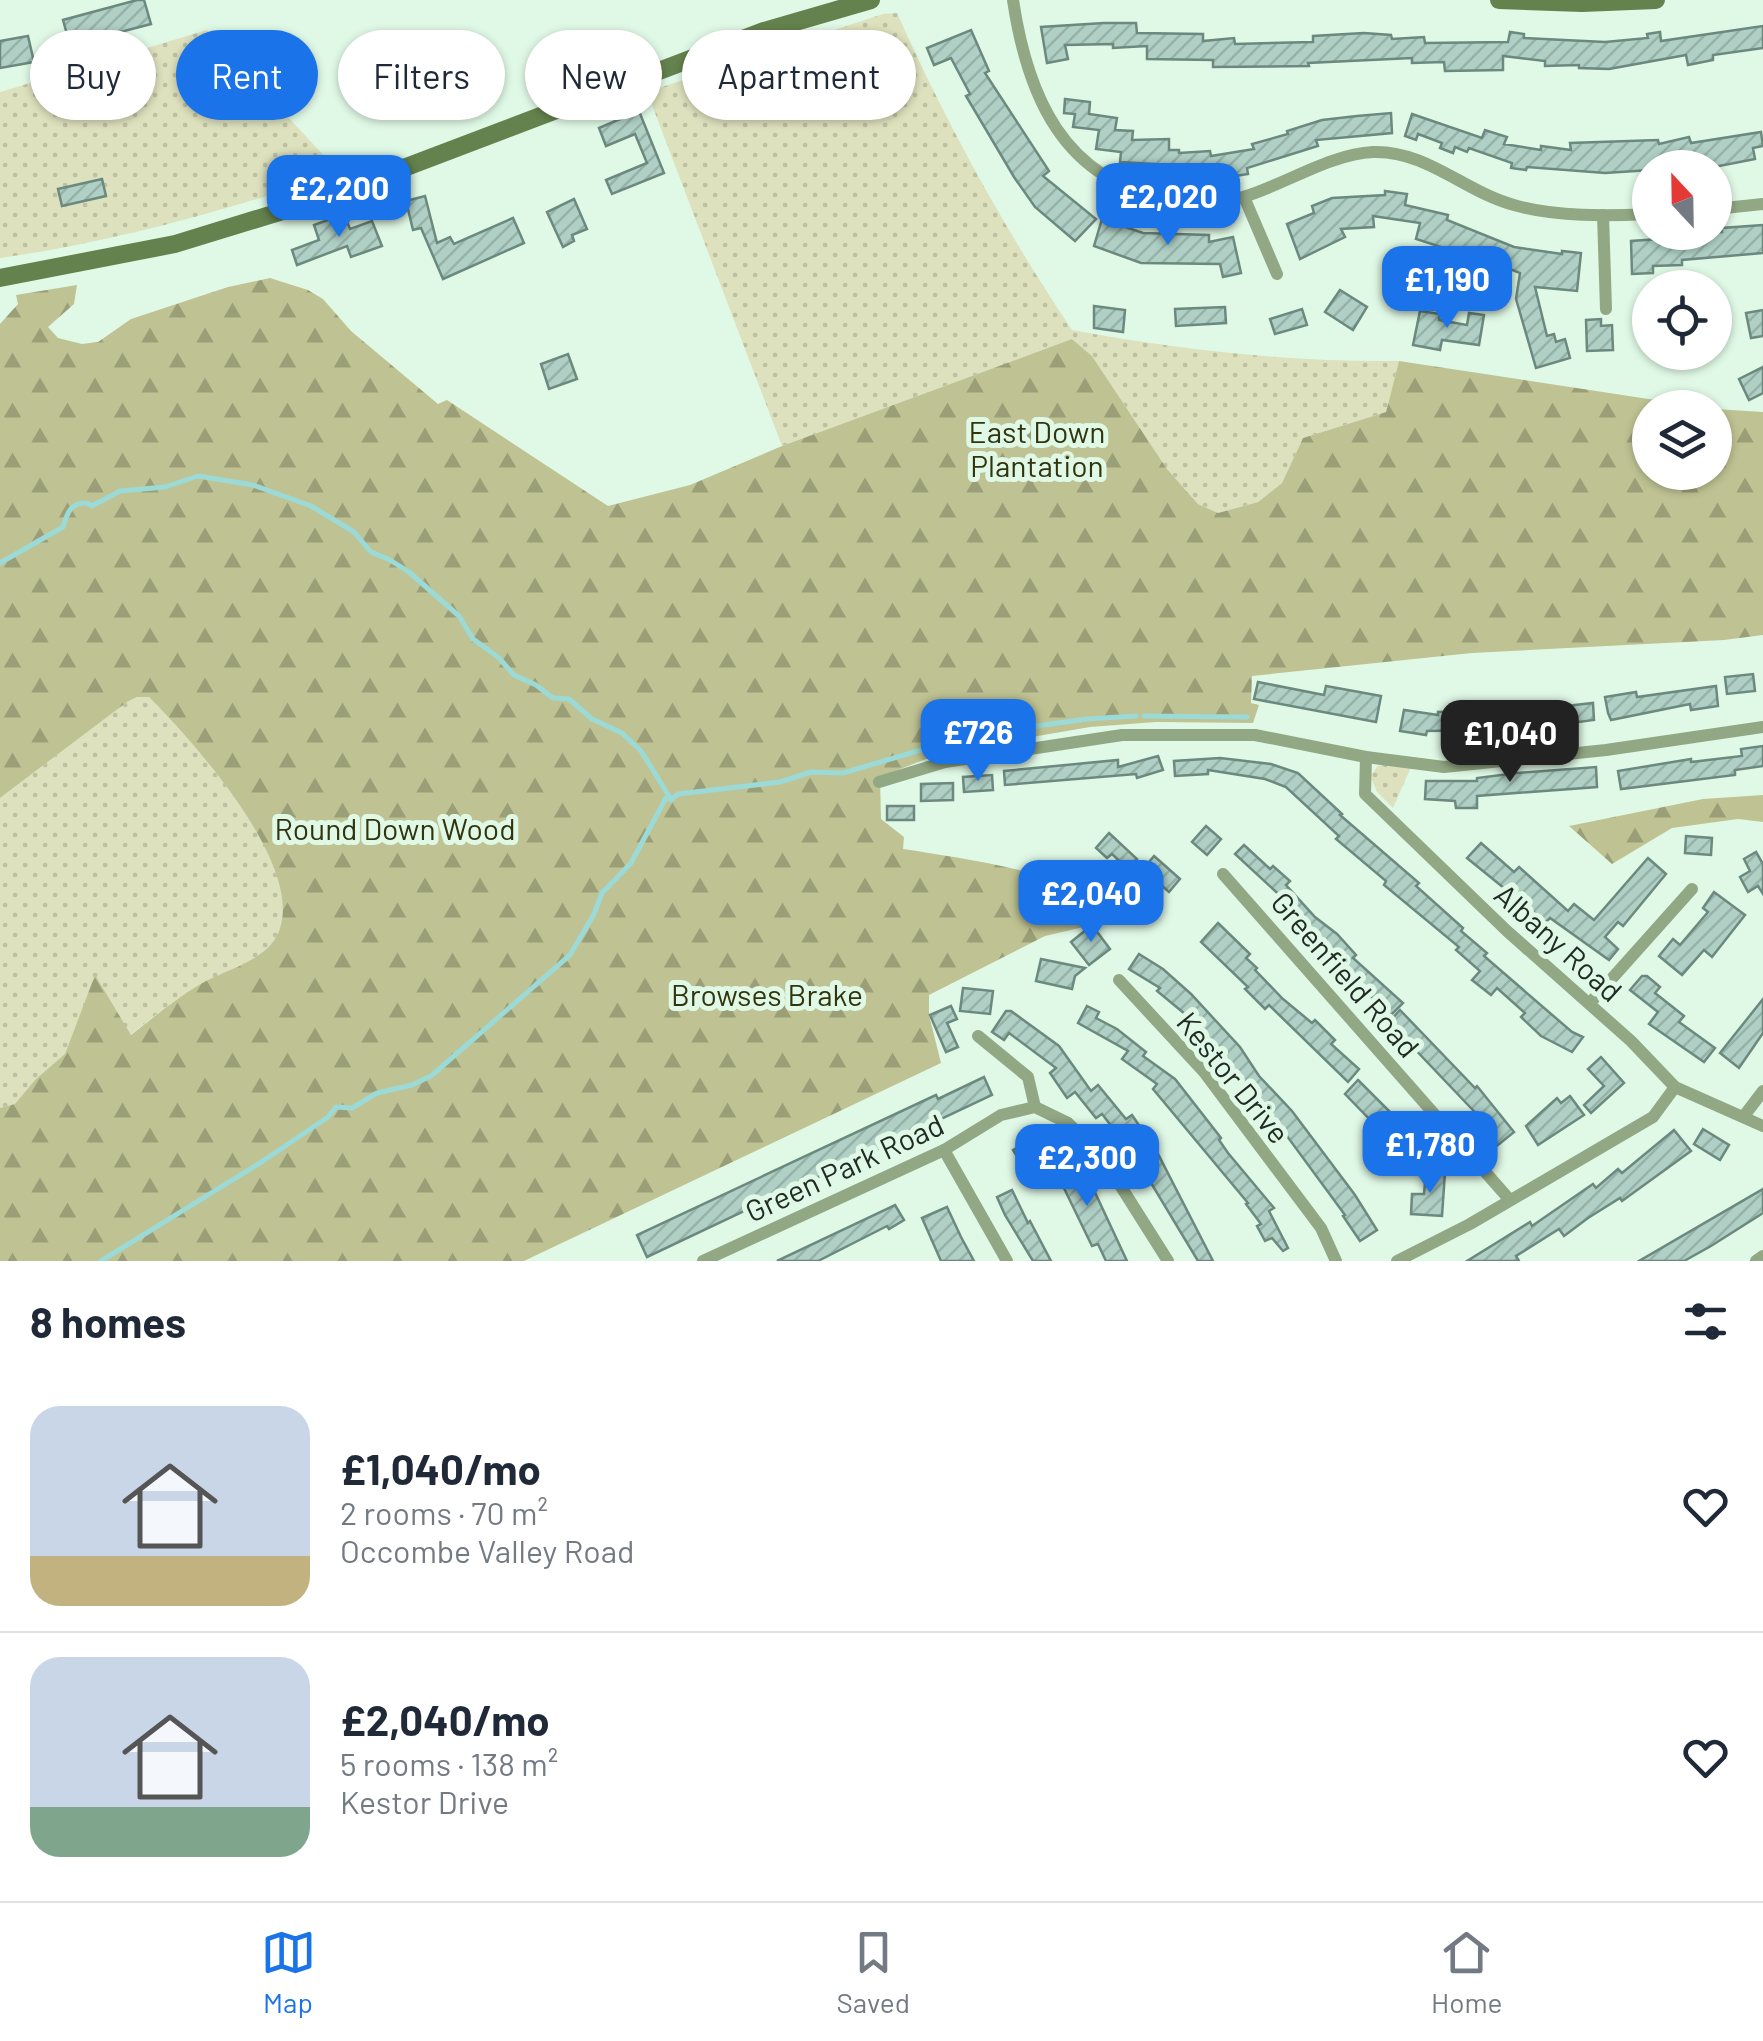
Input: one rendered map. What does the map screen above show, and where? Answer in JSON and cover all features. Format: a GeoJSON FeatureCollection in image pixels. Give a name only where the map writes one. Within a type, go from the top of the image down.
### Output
{"type":"FeatureCollection","features":[{"type":"Feature","properties":{"kind":"street"},"geometry":{"type":"LineString","coordinates":[[0,278],[110,258],[251,224],[764,32],[871,0]]}},
{"type":"Feature","properties":{"kind":"street"},"geometry":{"type":"LineString","coordinates":[[1013,0],[1020,48],[1046,114],[1066,146],[1090,167],[1142,194],[1214,201],[1244,196],[1372,152],[1404,156],[1436,168],[1512,205],[1632,214]]}},
{"type":"Feature","properties":{"kind":"street"},"geometry":{"type":"LineString","coordinates":[[1499,0],[1656,0]]}},
{"type":"Feature","properties":{"kind":"street"},"geometry":{"type":"LineString","coordinates":[[1244,196],[1277,274]]}},
{"type":"Feature","properties":{"kind":"street"},"geometry":{"type":"LineString","coordinates":[[1732,207],[1763,204]]}},
{"type":"Feature","properties":{"kind":"street"},"geometry":{"type":"LineString","coordinates":[[1603,215],[1606,310]]}},
{"type":"Feature","properties":{"kind":"street"},"geometry":{"type":"LineString","coordinates":[[879,782],[946,762],[1122,735],[1255,736],[1444,766],[1606,750],[1763,727]]}},
{"type":"Feature","properties":{"kind":"street","name":"Albany Road"},"geometry":{"type":"LineString","coordinates":[[1366,756],[1365,794],[1675,1087],[1763,1126]]}},
{"type":"Feature","properties":{"kind":"street","name":"Greenfield Road"},"geometry":{"type":"LineString","coordinates":[[1223,874],[1509,1199]]}},
{"type":"Feature","properties":{"kind":"street"},"geometry":{"type":"LineString","coordinates":[[1590,1003],[1692,888]]}},
{"type":"Feature","properties":{"kind":"street","name":"Kestor Drive"},"geometry":{"type":"LineString","coordinates":[[1119,980],[1204,1072],[1321,1228],[1336,1261]]}},
{"type":"Feature","properties":{"kind":"street"},"geometry":{"type":"LineString","coordinates":[[978,1036],[1028,1077],[1035,1107],[1068,1122],[1101,1155],[1168,1261]]}},
{"type":"Feature","properties":{"kind":"street"},"geometry":{"type":"LineString","coordinates":[[1397,1261],[1470,1224],[1653,1116],[1675,1087]]}},
{"type":"Feature","properties":{"kind":"street"},"geometry":{"type":"LineString","coordinates":[[1744,1116],[1763,1091]]}},
{"type":"Feature","properties":{"kind":"street","name":"Green Park Road"},"geometry":{"type":"LineString","coordinates":[[703,1261],[944,1150],[1002,1115],[1035,1107]]}},
{"type":"Feature","properties":{"kind":"street"},"geometry":{"type":"LineString","coordinates":[[944,1150],[1008,1261]]}},
{"type":"Feature","properties":{"kind":"street"},"geometry":{"type":"LineString","coordinates":[[1756,1261],[1763,1256]]}},
{"type":"Feature","properties":{"kind":"green space"},"geometry":{"type":"Polygon","coordinates":[[[897,13],[905,30],[835,30],[897,13]]]}},
{"type":"Feature","properties":{"kind":"green space"},"geometry":{"type":"Polygon","coordinates":[[[176,39],[176,120],[291,120],[340,173],[172,223],[0,258],[0,92],[30,83],[30,120],[156,120],[156,45],[176,39]]]}},
{"type":"Feature","properties":{"kind":"green space"},"geometry":{"type":"Polygon","coordinates":[[[916,53],[978,175],[1072,330],[1235,353],[1399,361],[1386,412],[1303,438],[1282,483],[1258,502],[1218,513],[1198,504],[1167,469],[1092,356],[1072,339],[782,446],[658,120],[662,120],[662,87],[682,80],[682,120],[916,120],[916,53]]]}},
{"type":"Feature","properties":{"kind":"green space"},"geometry":{"type":"Polygon","coordinates":[[[270,278],[308,290],[323,299],[351,331],[438,404],[447,400],[608,506],[690,485],[782,446],[1072,339],[1092,356],[1167,469],[1198,504],[1218,513],[1258,502],[1282,483],[1303,438],[1386,412],[1399,361],[1632,396],[1632,490],[1732,490],[1732,410],[1763,412],[1763,635],[1472,653],[1252,676],[1251,703],[1259,705],[1253,723],[1156,722],[1090,727],[944,752],[880,777],[881,819],[904,837],[903,849],[1056,880],[1112,901],[1135,915],[1045,936],[929,995],[929,1015],[941,1063],[524,1261],[0,1261],[0,1108],[15,1104],[65,1054],[95,975],[131,1035],[196,987],[266,950],[283,916],[279,884],[266,849],[245,812],[193,744],[149,697],[127,702],[0,798],[0,324],[18,304],[16,295],[77,285],[74,304],[48,327],[58,338],[82,344],[98,342],[131,319],[228,287],[270,278]]]}},
{"type":"Feature","properties":{"kind":"green space"},"geometry":{"type":"Polygon","coordinates":[[[142,695],[149,697],[193,744],[245,812],[280,884],[283,916],[272,943],[258,956],[186,994],[130,1035],[95,976],[65,1054],[16,1104],[0,1108],[0,798],[127,702],[142,695]]]}},
{"type":"Feature","properties":{"kind":"green space"},"geometry":{"type":"Polygon","coordinates":[[[1389,763],[1411,767],[1393,808],[1377,792],[1370,776],[1378,766],[1389,763]]]}},
{"type":"Feature","properties":{"kind":"green space"},"geometry":{"type":"Polygon","coordinates":[[[1763,795],[1763,822],[1738,819],[1672,828],[1612,864],[1569,826],[1703,799],[1763,795]]]}},
{"type":"Feature","properties":{"kind":"building"},"geometry":{"type":"Polygon","coordinates":[[[144,0],[151,24],[128,30],[66,30],[63,20],[144,0]]]}},
{"type":"Feature","properties":{"kind":"building"},"geometry":{"type":"Polygon","coordinates":[[[1136,23],[1137,33],[1203,34],[1203,41],[1234,38],[1235,44],[1313,42],[1313,36],[1364,33],[1391,35],[1392,39],[1424,37],[1425,43],[1508,42],[1510,32],[1524,34],[1524,38],[1605,42],[1648,38],[1647,34],[1660,32],[1661,41],[1763,26],[1763,48],[1713,55],[1713,60],[1688,65],[1686,55],[1609,69],[1545,66],[1545,61],[1503,56],[1503,70],[1445,71],[1444,62],[1412,63],[1412,58],[1308,63],[1309,66],[1213,67],[1213,60],[1147,59],[1147,46],[1113,48],[1113,44],[1065,45],[1068,59],[1047,63],[1041,27],[1136,23]]]}},
{"type":"Feature","properties":{"kind":"building"},"geometry":{"type":"Polygon","coordinates":[[[971,30],[989,71],[985,73],[1049,171],[1043,176],[1096,219],[1075,241],[1035,207],[1014,177],[966,96],[970,94],[951,58],[934,65],[927,48],[971,30]]]}},
{"type":"Feature","properties":{"kind":"building"},"geometry":{"type":"Polygon","coordinates":[[[28,36],[30,63],[0,68],[0,41],[28,36]]]}},
{"type":"Feature","properties":{"kind":"building"},"geometry":{"type":"Polygon","coordinates":[[[1065,99],[1090,102],[1089,114],[1117,118],[1115,130],[1133,131],[1132,140],[1169,139],[1169,150],[1179,153],[1210,151],[1211,156],[1254,149],[1252,144],[1288,134],[1287,131],[1322,120],[1357,116],[1391,113],[1392,133],[1316,140],[1318,146],[1247,168],[1248,174],[1223,178],[1188,178],[1187,172],[1153,175],[1154,164],[1120,162],[1121,152],[1096,149],[1099,130],[1073,127],[1075,114],[1064,113],[1065,99]]]}},
{"type":"Feature","properties":{"kind":"building"},"geometry":{"type":"Polygon","coordinates":[[[1412,114],[1482,138],[1485,130],[1507,137],[1504,144],[1541,150],[1541,146],[1571,150],[1570,143],[1658,140],[1659,144],[1689,137],[1691,143],[1761,132],[1763,146],[1753,148],[1755,159],[1732,164],[1732,150],[1632,150],[1632,171],[1605,173],[1511,168],[1512,163],[1469,148],[1467,152],[1455,147],[1453,153],[1440,148],[1442,143],[1418,134],[1416,140],[1405,136],[1412,114]]]}},
{"type":"Feature","properties":{"kind":"building"},"geometry":{"type":"Polygon","coordinates":[[[618,120],[643,120],[664,173],[612,194],[606,180],[647,163],[635,134],[606,146],[599,128],[618,120]]]}},
{"type":"Feature","properties":{"kind":"building"},"geometry":{"type":"Polygon","coordinates":[[[102,179],[106,196],[62,206],[58,189],[102,179]]]}},
{"type":"Feature","properties":{"kind":"building"},"geometry":{"type":"Polygon","coordinates":[[[1385,191],[1407,194],[1405,205],[1448,215],[1447,220],[1514,247],[1581,253],[1577,291],[1535,287],[1547,336],[1554,334],[1556,342],[1565,339],[1570,358],[1536,368],[1516,299],[1520,273],[1473,254],[1472,257],[1416,239],[1420,223],[1373,216],[1374,227],[1341,229],[1345,237],[1300,259],[1287,224],[1314,213],[1312,206],[1332,198],[1385,195],[1385,191]]]}},
{"type":"Feature","properties":{"kind":"building"},"geometry":{"type":"Polygon","coordinates":[[[425,196],[437,243],[450,237],[454,244],[513,218],[524,243],[443,279],[421,228],[413,230],[406,201],[425,196]]]}},
{"type":"Feature","properties":{"kind":"building"},"geometry":{"type":"Polygon","coordinates":[[[574,199],[587,229],[572,235],[574,241],[563,247],[547,212],[574,199]]]}},
{"type":"Feature","properties":{"kind":"building"},"geometry":{"type":"Polygon","coordinates":[[[344,214],[350,229],[372,221],[382,246],[351,257],[347,246],[297,265],[292,250],[319,240],[314,225],[344,214]]]}},
{"type":"Feature","properties":{"kind":"building"},"geometry":{"type":"Polygon","coordinates":[[[1102,219],[1143,233],[1209,235],[1209,242],[1233,237],[1241,273],[1223,277],[1220,264],[1141,263],[1094,246],[1102,219]]]}},
{"type":"Feature","properties":{"kind":"building"},"geometry":{"type":"Polygon","coordinates":[[[1763,225],[1763,253],[1682,260],[1682,265],[1653,266],[1653,270],[1632,270],[1632,274],[1631,241],[1632,250],[1732,250],[1732,227],[1763,225]]]}},
{"type":"Feature","properties":{"kind":"building"},"geometry":{"type":"Polygon","coordinates":[[[1340,290],[1367,307],[1353,330],[1325,312],[1340,290]]]}},
{"type":"Feature","properties":{"kind":"building"},"geometry":{"type":"Polygon","coordinates":[[[1094,306],[1125,310],[1123,332],[1094,328],[1094,306]]]}},
{"type":"Feature","properties":{"kind":"building"},"geometry":{"type":"Polygon","coordinates":[[[1225,307],[1226,323],[1176,326],[1175,309],[1225,307]]]}},
{"type":"Feature","properties":{"kind":"building"},"geometry":{"type":"Polygon","coordinates":[[[1302,309],[1307,325],[1275,334],[1270,319],[1302,309]]]}},
{"type":"Feature","properties":{"kind":"building"},"geometry":{"type":"Polygon","coordinates":[[[1763,310],[1763,336],[1751,338],[1746,313],[1763,310]]]}},
{"type":"Feature","properties":{"kind":"building"},"geometry":{"type":"Polygon","coordinates":[[[1420,311],[1440,314],[1439,320],[1467,325],[1469,313],[1484,315],[1479,345],[1442,340],[1440,350],[1413,345],[1420,311]]]}},
{"type":"Feature","properties":{"kind":"building"},"geometry":{"type":"Polygon","coordinates":[[[1601,319],[1601,326],[1612,325],[1613,350],[1587,351],[1586,320],[1601,319]]]}},
{"type":"Feature","properties":{"kind":"building"},"geometry":{"type":"Polygon","coordinates":[[[568,354],[577,379],[549,389],[541,364],[568,354]]]}},
{"type":"Feature","properties":{"kind":"building"},"geometry":{"type":"Polygon","coordinates":[[[1763,367],[1763,393],[1749,400],[1739,379],[1763,367]]]}},
{"type":"Feature","properties":{"kind":"building"},"geometry":{"type":"Polygon","coordinates":[[[1753,674],[1755,691],[1727,694],[1725,677],[1753,674]]]}},
{"type":"Feature","properties":{"kind":"building"},"geometry":{"type":"Polygon","coordinates":[[[1258,682],[1324,695],[1326,686],[1381,696],[1376,722],[1254,699],[1258,682]]]}},
{"type":"Feature","properties":{"kind":"building"},"geometry":{"type":"Polygon","coordinates":[[[1716,686],[1718,706],[1691,710],[1690,704],[1611,720],[1605,697],[1636,692],[1637,697],[1716,686]]]}},
{"type":"Feature","properties":{"kind":"building"},"geometry":{"type":"Polygon","coordinates":[[[1593,703],[1594,720],[1555,725],[1555,729],[1485,736],[1484,730],[1427,731],[1426,735],[1400,731],[1404,710],[1438,715],[1466,711],[1466,718],[1593,703]]]}},
{"type":"Feature","properties":{"kind":"building"},"geometry":{"type":"Polygon","coordinates":[[[1763,746],[1763,766],[1735,770],[1735,775],[1621,789],[1618,771],[1691,759],[1742,756],[1741,749],[1763,746]]]}},
{"type":"Feature","properties":{"kind":"building"},"geometry":{"type":"Polygon","coordinates":[[[1158,756],[1163,770],[1137,778],[1136,774],[1005,785],[1004,771],[1118,760],[1118,767],[1158,756]]]}},
{"type":"Feature","properties":{"kind":"building"},"geometry":{"type":"Polygon","coordinates":[[[1220,758],[1271,764],[1298,773],[1419,883],[1416,886],[1487,953],[1484,956],[1572,1032],[1583,1037],[1572,1052],[1541,1036],[1521,1017],[1525,1013],[1497,988],[1491,995],[1472,980],[1480,971],[1456,950],[1459,947],[1384,885],[1386,881],[1336,839],[1339,836],[1286,787],[1265,779],[1208,770],[1208,774],[1175,776],[1174,761],[1220,758]]]}},
{"type":"Feature","properties":{"kind":"building"},"geometry":{"type":"Polygon","coordinates":[[[1596,767],[1597,787],[1477,796],[1477,808],[1456,808],[1455,801],[1425,799],[1426,781],[1477,781],[1517,773],[1596,767]]]}},
{"type":"Feature","properties":{"kind":"building"},"geometry":{"type":"Polygon","coordinates":[[[992,775],[993,790],[964,792],[963,777],[992,775]]]}},
{"type":"Feature","properties":{"kind":"building"},"geometry":{"type":"Polygon","coordinates":[[[953,783],[953,800],[921,801],[921,784],[953,783]]]}},
{"type":"Feature","properties":{"kind":"building"},"geometry":{"type":"Polygon","coordinates":[[[887,806],[914,806],[914,820],[887,820],[887,806]]]}},
{"type":"Feature","properties":{"kind":"building"},"geometry":{"type":"Polygon","coordinates":[[[1206,826],[1221,839],[1207,855],[1192,842],[1206,826]]]}},
{"type":"Feature","properties":{"kind":"building"},"geometry":{"type":"Polygon","coordinates":[[[1109,833],[1137,859],[1128,869],[1112,854],[1107,858],[1096,848],[1109,833]]]}},
{"type":"Feature","properties":{"kind":"building"},"geometry":{"type":"Polygon","coordinates":[[[1686,836],[1712,838],[1711,855],[1685,853],[1686,836]]]}},
{"type":"Feature","properties":{"kind":"building"},"geometry":{"type":"Polygon","coordinates":[[[1481,843],[1514,872],[1519,867],[1568,911],[1574,904],[1594,920],[1648,858],[1666,874],[1623,926],[1618,922],[1605,937],[1618,949],[1609,960],[1550,918],[1546,922],[1467,858],[1481,843]]]}},
{"type":"Feature","properties":{"kind":"building"},"geometry":{"type":"Polygon","coordinates":[[[1244,845],[1290,881],[1286,885],[1315,917],[1337,934],[1356,955],[1353,958],[1403,1003],[1391,1015],[1348,976],[1327,952],[1330,949],[1283,905],[1287,902],[1235,854],[1244,845]]]}},
{"type":"Feature","properties":{"kind":"building"},"geometry":{"type":"Polygon","coordinates":[[[1756,852],[1763,864],[1763,894],[1758,886],[1748,892],[1740,877],[1750,871],[1744,859],[1756,852]]]}},
{"type":"Feature","properties":{"kind":"building"},"geometry":{"type":"Polygon","coordinates":[[[1154,856],[1180,879],[1169,892],[1143,869],[1154,856]]]}},
{"type":"Feature","properties":{"kind":"building"},"geometry":{"type":"Polygon","coordinates":[[[1714,892],[1745,915],[1712,957],[1704,950],[1682,975],[1659,956],[1673,939],[1680,945],[1708,912],[1703,908],[1714,892]]]}},
{"type":"Feature","properties":{"kind":"building"},"geometry":{"type":"Polygon","coordinates":[[[1218,923],[1250,954],[1246,958],[1283,999],[1312,1023],[1315,1020],[1335,1040],[1331,1044],[1359,1069],[1348,1082],[1269,1005],[1265,1009],[1201,942],[1218,923]]]}},
{"type":"Feature","properties":{"kind":"building"},"geometry":{"type":"Polygon","coordinates":[[[1092,925],[1110,949],[1089,965],[1071,942],[1092,925]]]}},
{"type":"Feature","properties":{"kind":"building"},"geometry":{"type":"Polygon","coordinates":[[[1139,954],[1191,994],[1240,1047],[1355,1195],[1377,1230],[1360,1241],[1345,1215],[1270,1113],[1250,1095],[1231,1065],[1185,1014],[1157,991],[1160,988],[1129,969],[1139,954]]]}},
{"type":"Feature","properties":{"kind":"building"},"geometry":{"type":"Polygon","coordinates":[[[1041,959],[1085,968],[1075,976],[1072,989],[1036,981],[1041,959]]]}},
{"type":"Feature","properties":{"kind":"building"},"geometry":{"type":"Polygon","coordinates":[[[1642,976],[1660,987],[1655,993],[1684,1016],[1679,1022],[1715,1048],[1704,1062],[1649,1024],[1658,1012],[1630,990],[1642,976]]]}},
{"type":"Feature","properties":{"kind":"building"},"geometry":{"type":"Polygon","coordinates":[[[963,988],[993,991],[990,1014],[960,1011],[963,988]]]}},
{"type":"Feature","properties":{"kind":"building"},"geometry":{"type":"Polygon","coordinates":[[[1763,999],[1763,1033],[1739,1068],[1720,1053],[1763,999]]]}},
{"type":"Feature","properties":{"kind":"building"},"geometry":{"type":"Polygon","coordinates":[[[951,1006],[957,1019],[947,1023],[958,1047],[946,1052],[930,1015],[951,1006]]]}},
{"type":"Feature","properties":{"kind":"building"},"geometry":{"type":"Polygon","coordinates":[[[1087,1006],[1099,1012],[1096,1018],[1117,1029],[1146,1052],[1143,1056],[1175,1079],[1221,1138],[1228,1153],[1274,1208],[1269,1211],[1288,1248],[1283,1251],[1272,1238],[1265,1241],[1257,1226],[1261,1224],[1248,1203],[1153,1089],[1157,1084],[1122,1059],[1128,1051],[1078,1023],[1087,1006]]]}},
{"type":"Feature","properties":{"kind":"building"},"geometry":{"type":"Polygon","coordinates":[[[1400,1010],[1477,1086],[1514,1132],[1493,1149],[1480,1134],[1489,1127],[1389,1022],[1400,1010]]]}},
{"type":"Feature","properties":{"kind":"building"},"geometry":{"type":"Polygon","coordinates":[[[1006,1011],[1059,1046],[1091,1091],[1098,1085],[1126,1119],[1132,1115],[1157,1152],[1213,1261],[1198,1261],[1136,1158],[1102,1114],[1096,1118],[1075,1092],[1067,1098],[1050,1073],[1056,1068],[1009,1033],[1004,1040],[992,1032],[1006,1011]]]}},
{"type":"Feature","properties":{"kind":"building"},"geometry":{"type":"Polygon","coordinates":[[[1601,1057],[1624,1083],[1591,1113],[1584,1105],[1604,1086],[1588,1069],[1601,1057]]]}},
{"type":"Feature","properties":{"kind":"building"},"geometry":{"type":"Polygon","coordinates":[[[984,1077],[992,1095],[647,1257],[637,1235],[936,1095],[938,1099],[984,1077]]]}},
{"type":"Feature","properties":{"kind":"building"},"geometry":{"type":"Polygon","coordinates":[[[1358,1080],[1403,1125],[1407,1122],[1423,1139],[1410,1152],[1389,1130],[1384,1134],[1345,1094],[1358,1080]]]}},
{"type":"Feature","properties":{"kind":"building"},"geometry":{"type":"Polygon","coordinates":[[[1570,1096],[1584,1115],[1538,1145],[1526,1126],[1557,1098],[1561,1103],[1570,1096]]]}},
{"type":"Feature","properties":{"kind":"building"},"geometry":{"type":"Polygon","coordinates":[[[1703,1129],[1729,1145],[1720,1160],[1694,1144],[1703,1129]]]}},
{"type":"Feature","properties":{"kind":"building"},"geometry":{"type":"Polygon","coordinates":[[[1674,1130],[1691,1151],[1622,1201],[1620,1198],[1564,1236],[1559,1229],[1516,1256],[1519,1261],[1467,1261],[1530,1222],[1532,1226],[1593,1184],[1596,1188],[1618,1169],[1622,1173],[1674,1130]]]}},
{"type":"Feature","properties":{"kind":"building"},"geometry":{"type":"Polygon","coordinates":[[[1040,1136],[1048,1151],[1022,1165],[1013,1150],[1040,1136]]]}},
{"type":"Feature","properties":{"kind":"building"},"geometry":{"type":"Polygon","coordinates":[[[1071,1156],[1084,1187],[1091,1184],[1127,1261],[1106,1261],[1098,1244],[1092,1246],[1062,1184],[1055,1187],[1046,1167],[1071,1156]]]}},
{"type":"Feature","properties":{"kind":"building"},"geometry":{"type":"Polygon","coordinates":[[[1426,1171],[1445,1172],[1442,1216],[1411,1214],[1412,1194],[1424,1194],[1426,1171]]]}},
{"type":"Feature","properties":{"kind":"building"},"geometry":{"type":"Polygon","coordinates":[[[1763,1189],[1763,1213],[1711,1246],[1684,1261],[1639,1261],[1763,1189]]]}},
{"type":"Feature","properties":{"kind":"building"},"geometry":{"type":"Polygon","coordinates":[[[1012,1190],[1051,1261],[1033,1261],[1005,1215],[997,1197],[1012,1190]]]}},
{"type":"Feature","properties":{"kind":"building"},"geometry":{"type":"Polygon","coordinates":[[[895,1205],[904,1220],[889,1229],[887,1226],[818,1261],[777,1261],[895,1205]]]}},
{"type":"Feature","properties":{"kind":"building"},"geometry":{"type":"Polygon","coordinates":[[[947,1207],[974,1261],[941,1261],[922,1218],[947,1207]]]}},
{"type":"Feature","properties":{"kind":"waterway"},"geometry":{"type":"LineString","coordinates":[[0,563],[63,527],[73,506],[92,506],[120,491],[165,487],[198,476],[253,485],[311,506],[354,532],[371,552],[409,572],[459,616],[473,639],[514,675],[553,698],[569,699],[592,719],[622,733],[641,751],[669,796]]}},
{"type":"Feature","properties":{"kind":"waterway"},"geometry":{"type":"LineString","coordinates":[[101,1261],[263,1161],[328,1117],[336,1107],[352,1108],[377,1093],[431,1076],[570,955],[602,893],[631,863],[666,798],[780,782],[811,772],[843,773],[972,735],[1136,716]]}},
{"type":"Feature","properties":{"kind":"waterway"},"geometry":{"type":"LineString","coordinates":[[1144,716],[1247,717]]}},
{"type":"Feature","properties":{"kind":"park label","name":"East Down Plantation"},"geometry":{"type":"Point","coordinates":[1037,448]}},
{"type":"Feature","properties":{"kind":"park label","name":"Round Down Wood"},"geometry":{"type":"Point","coordinates":[395,828]}},
{"type":"Feature","properties":{"kind":"park label","name":"Browses Brake"},"geometry":{"type":"Point","coordinates":[767,994]}}]}
